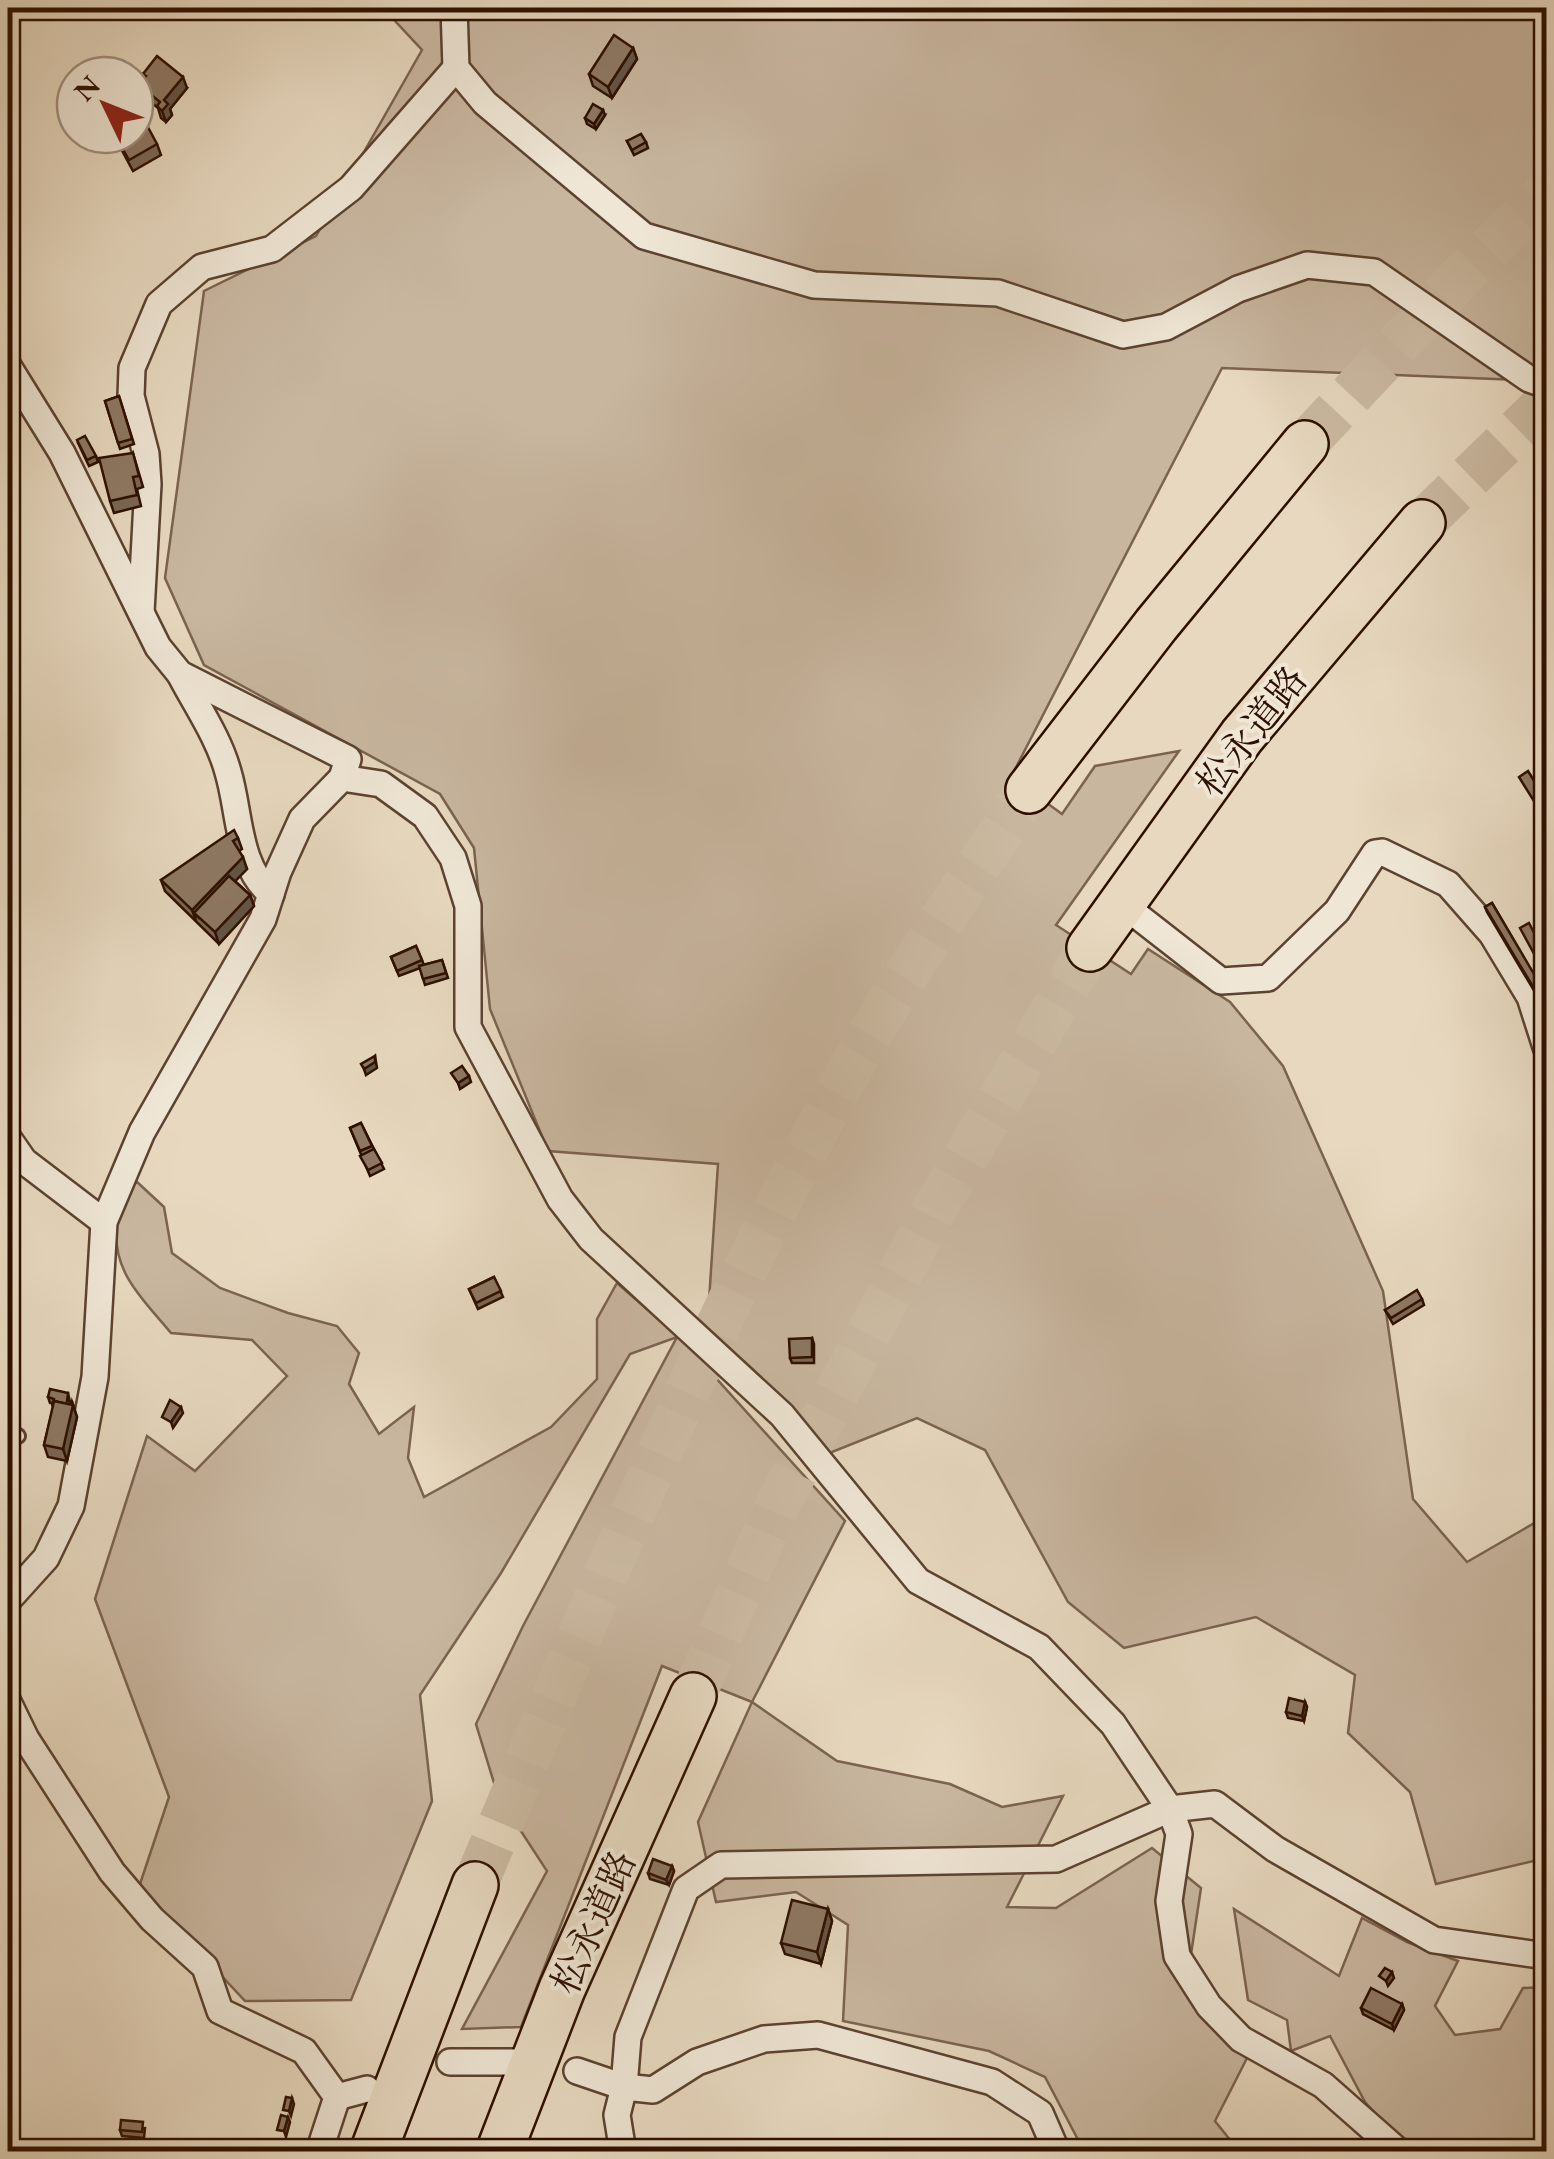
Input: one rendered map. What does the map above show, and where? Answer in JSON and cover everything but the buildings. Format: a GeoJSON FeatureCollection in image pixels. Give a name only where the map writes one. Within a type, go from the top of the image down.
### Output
{"type":"FeatureCollection","features":[{"type":"Feature","properties":{"kind":"highway"},"geometry":{"type":"LineString","coordinates":[[1029,790],[1156,624],[1306,444]]}},
{"type":"Feature","properties":{"kind":"highway","name":"松永道路"},"geometry":{"type":"LineString","coordinates":[[1090,948],[1242,736],[1422,523]]}},
{"type":"Feature","properties":{"kind":"highway","name":"松永道路"},"geometry":{"type":"LineString","coordinates":[[500,2152],[562,1989],[693,1696]]}},
{"type":"Feature","properties":{"kind":"highway"},"geometry":{"type":"LineString","coordinates":[[373,2152],[475,1884]]}},
{"type":"Feature","properties":{"kind":"street"},"geometry":{"type":"LineString","coordinates":[[454,8],[456,68],[485,103],[644,236],[814,284],[998,293],[1124,335],[1166,327],[1238,289],[1307,265],[1374,272],[1529,379],[1546,385]]}},
{"type":"Feature","properties":{"kind":"street"},"geometry":{"type":"LineString","coordinates":[[141,612],[148,484],[146,454],[132,396],[132,368],[159,304],[202,267],[272,249],[351,188],[456,68]]}},
{"type":"Feature","properties":{"kind":"street"},"geometry":{"type":"LineString","coordinates":[[8,366],[62,453],[158,647],[180,674],[228,769],[242,841],[259,884],[271,894]]}},
{"type":"Feature","properties":{"kind":"street"},"geometry":{"type":"LineString","coordinates":[[8,1600],[46,1558],[71,1506],[95,1377],[104,1222],[142,1132],[263,919],[302,819],[342,778],[348,759],[180,674]]}},
{"type":"Feature","properties":{"kind":"street"},"geometry":{"type":"LineString","coordinates":[[342,778],[381,784],[425,816],[453,858],[468,906],[468,1026],[560,1199],[591,1239],[782,1415],[918,1581],[1039,1647],[1113,1724],[1170,1810],[1179,1834],[1168,1901],[1177,1956],[1209,2006],[1240,2039],[1323,2085],[1399,2152]]}},
{"type":"Feature","properties":{"kind":"street"},"geometry":{"type":"LineString","coordinates":[[1121,903],[1221,981],[1268,978],[1338,911],[1375,853],[1382,852],[1448,884],[1480,920],[1530,997],[1546,1048]]}},
{"type":"Feature","properties":{"kind":"street"},"geometry":{"type":"LineString","coordinates":[[8,1138],[24,1161],[104,1222]]}},
{"type":"Feature","properties":{"kind":"street"},"geometry":{"type":"LineString","coordinates":[[8,1702],[26,1739],[112,1872],[152,1919],[205,1967],[220,2011],[304,2052],[337,2096]]}},
{"type":"Feature","properties":{"kind":"street"},"geometry":{"type":"LineString","coordinates":[[623,2152],[618,2115],[628,2036],[686,1890],[722,1865],[1056,1859],[1170,1810],[1214,1804],[1274,1849],[1434,1940],[1546,1956]]}},
{"type":"Feature","properties":{"kind":"street"},"geometry":{"type":"LineString","coordinates":[[577,2071],[624,2087],[653,2090],[697,2062],[764,2039],[818,2035],[992,2082],[1040,2112],[1057,2152]]}},
{"type":"Feature","properties":{"kind":"street"},"geometry":{"type":"LineString","coordinates":[[450,2062],[517,2062]]}},
{"type":"Feature","properties":{"kind":"street"},"geometry":{"type":"LineString","coordinates":[[624,2087],[631,2128],[643,2152]]}},
{"type":"Feature","properties":{"kind":"street"},"geometry":{"type":"LineString","coordinates":[[337,2096],[367,2089]]}},
{"type":"Feature","properties":{"kind":"street"},"geometry":{"type":"LineString","coordinates":[[318,2152],[337,2096]]}},
{"type":"Feature","properties":{"kind":"shaded area"},"geometry":{"type":"Polygon","coordinates":[[[383,8],[1546,8],[1546,381],[1222,368],[1011,777],[1062,814],[1095,766],[1179,751],[1056,925],[1131,974],[1148,949],[1230,1002],[1283,1066],[1383,1291],[1413,1499],[1467,1562],[1546,1519],[1546,1858],[1436,1884],[1410,1792],[1348,1733],[1355,1675],[1256,1617],[1124,1648],[1068,1602],[985,1450],[917,1418],[832,1452],[707,1331],[718,1164],[548,1151],[490,1009],[474,848],[440,794],[204,665],[165,578],[204,291],[316,236],[422,50],[383,8]]]}},
{"type":"Feature","properties":{"kind":"shaded area"},"geometry":{"type":"Polygon","coordinates":[[[136,1181],[164,1207],[172,1253],[220,1288],[337,1326],[359,1353],[349,1384],[379,1434],[414,1407],[408,1458],[424,1497],[551,1427],[597,1379],[597,1319],[617,1283],[678,1336],[845,1521],[752,1702],[662,1666],[521,2027],[462,2029],[547,1871],[498,1796],[476,1724],[523,1626],[677,1337],[630,1354],[501,1573],[420,1695],[432,1801],[351,2000],[245,2001],[139,1887],[169,1797],[95,1599],[147,1436],[195,1471],[287,1376],[252,1340],[171,1333],[140,1296],[124,1271],[116,1241],[120,1213],[136,1181]]]}},
{"type":"Feature","properties":{"kind":"shaded area"},"geometry":{"type":"Polygon","coordinates":[[[752,1702],[837,1761],[950,1784],[1002,1807],[1063,1796],[1007,1907],[1056,1908],[1152,1848],[1201,1888],[1190,1961],[1247,2058],[1215,2121],[1239,2151],[1084,2151],[1045,2077],[989,2051],[843,2021],[848,1925],[796,1892],[716,1902],[698,1822],[752,1702]]]}},
{"type":"Feature","properties":{"kind":"shaded area"},"geometry":{"type":"Polygon","coordinates":[[[1234,1909],[1339,1976],[1362,1918],[1407,1942],[1458,1961],[1435,2006],[1455,2035],[1500,2029],[1523,1988],[1546,1987],[1546,2151],[1409,2151],[1365,2102],[1330,2036],[1291,2051],[1287,2020],[1248,2000],[1234,1909]]]}},
{"type":"Feature","properties":{"kind":"tunnel"},"geometry":{"type":"LineString","coordinates":[[1305,444],[1472,265],[1546,193]]}},
{"type":"Feature","properties":{"kind":"tunnel"},"geometry":{"type":"LineString","coordinates":[[1422,523],[1546,403]]}},
{"type":"Feature","properties":{"kind":"tunnel"},"geometry":{"type":"LineString","coordinates":[[475,1885],[649,1476],[792,1176],[888,1004],[1029,790]]}},
{"type":"Feature","properties":{"kind":"tunnel"},"geometry":{"type":"LineString","coordinates":[[693,1696],[777,1506],[933,1212],[1090,948]]}}]}
